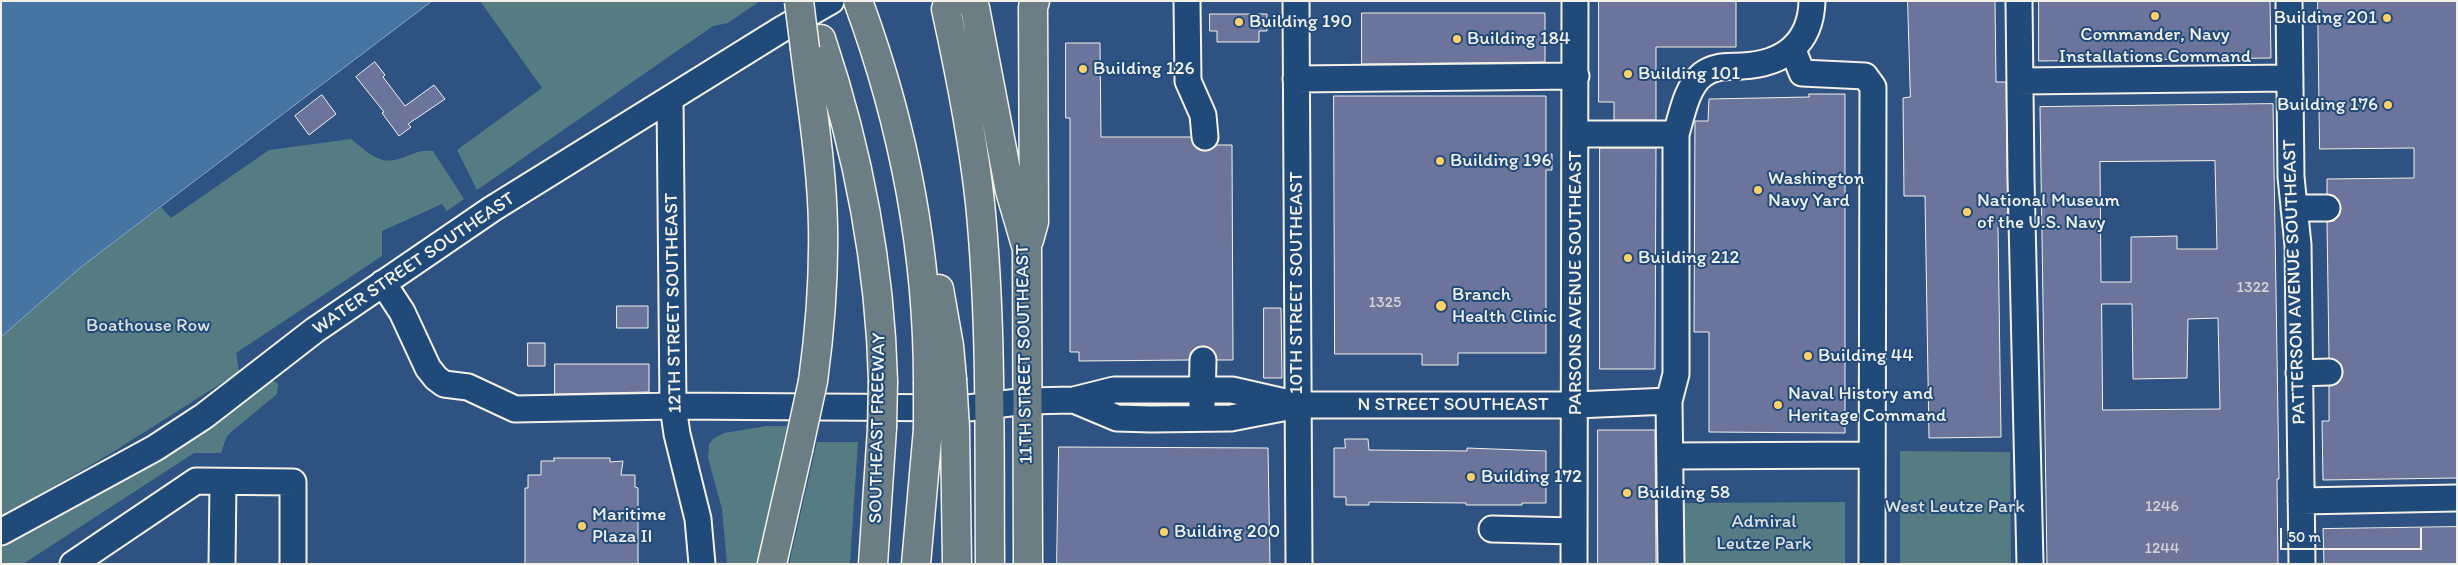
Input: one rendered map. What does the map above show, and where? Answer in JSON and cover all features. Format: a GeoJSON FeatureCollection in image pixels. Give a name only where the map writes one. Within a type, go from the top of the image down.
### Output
{"type":"FeatureCollection","features":[{"type":"Feature","properties":{"kind":"main road"},"geometry":{"type":"LineString","coordinates":[[772,564],[813,381],[822,293],[823,225],[813,44],[799,1]]}},
{"type":"Feature","properties":{"kind":"main road","name":"SOUTHEAST FREEWAY"},"geometry":{"type":"LineString","coordinates":[[806,1],[813,44],[839,95],[864,199],[879,303],[883,381],[882,428],[873,564]]}},
{"type":"Feature","properties":{"kind":"main road","name":"11TH STREET SOUTHEAST"},"geometry":{"type":"LineString","coordinates":[[949,1],[946,9],[966,106],[980,202],[990,405],[990,564]]}},
{"type":"Feature","properties":{"kind":"main road","name":"11TH STREET SOUTHEAST"},"geometry":{"type":"LineString","coordinates":[[969,1],[975,8],[1010,191],[1027,249],[1028,564]]}},
{"type":"Feature","properties":{"kind":"main road"},"geometry":{"type":"LineString","coordinates":[[1027,249],[1034,222],[1033,8],[1035,1]]}},
{"type":"Feature","properties":{"kind":"main road"},"geometry":{"type":"LineString","coordinates":[[862,12],[893,109],[915,213],[925,292],[940,380],[955,428],[957,564]]}},
{"type":"Feature","properties":{"kind":"main road"},"geometry":{"type":"LineString","coordinates":[[916,564],[928,429],[940,380]]}},
{"type":"Feature","properties":{"kind":"street","name":"WATER STREET SOUTHEAST"},"geometry":{"type":"LineString","coordinates":[[1,532],[155,448],[204,416],[315,330],[492,210],[782,29],[831,1]]}},
{"type":"Feature","properties":{"kind":"street"},"geometry":{"type":"LineString","coordinates":[[1187,1],[1188,82],[1203,116],[1205,137]]}},
{"type":"Feature","properties":{"kind":"street","name":"10TH STREET SOUTHEAST"},"geometry":{"type":"LineString","coordinates":[[1296,1],[1299,564]]}},
{"type":"Feature","properties":{"kind":"street","name":"PARSONS AVENUE SOUTHEAST"},"geometry":{"type":"LineString","coordinates":[[1574,564],[1577,134],[1575,1]]}},
{"type":"Feature","properties":{"kind":"street"},"geometry":{"type":"LineString","coordinates":[[1671,564],[1669,401],[1676,374],[1676,134],[1686,100],[1701,76],[1721,66],[1749,66],[1768,62],[1793,50],[1806,28],[1812,1]]}},
{"type":"Feature","properties":{"kind":"street"},"geometry":{"type":"LineString","coordinates":[[2020,1],[2030,564]]}},
{"type":"Feature","properties":{"kind":"street","name":"PATTERSON AVENUE SOUTHEAST"},"geometry":{"type":"LineString","coordinates":[[2289,1],[2291,177],[2298,245],[2302,564]]}},
{"type":"Feature","properties":{"kind":"street"},"geometry":{"type":"LineString","coordinates":[[1793,50],[1802,73],[1865,76],[1873,87],[1872,564]]}},
{"type":"Feature","properties":{"kind":"street"},"geometry":{"type":"LineString","coordinates":[[1296,79],[1576,76]]}},
{"type":"Feature","properties":{"kind":"street"},"geometry":{"type":"LineString","coordinates":[[2020,82],[2290,78]]}},
{"type":"Feature","properties":{"kind":"street","name":"12TH STREET SOUTHEAST"},"geometry":{"type":"LineString","coordinates":[[670,100],[673,406],[677,434],[698,519],[702,564]]}},
{"type":"Feature","properties":{"kind":"street"},"geometry":{"type":"LineString","coordinates":[[1577,134],[1676,134]]}},
{"type":"Feature","properties":{"kind":"street"},"geometry":{"type":"LineString","coordinates":[[2294,208],[2327,208]]}},
{"type":"Feature","properties":{"kind":"street","name":"N STREET SOUTHEAST"},"geometry":{"type":"LineString","coordinates":[[384,283],[402,312],[428,368],[444,384],[468,387],[514,409],[673,406],[968,408],[1027,401],[1074,400],[1114,390],[1232,390],[1298,405]]}},
{"type":"Feature","properties":{"kind":"street"},"geometry":{"type":"LineString","coordinates":[[1202,418],[1204,360]]}},
{"type":"Feature","properties":{"kind":"street"},"geometry":{"type":"LineString","coordinates":[[2299,373],[2329,372]]}},
{"type":"Feature","properties":{"kind":"street","name":"N STREET SOUTHEAST"},"geometry":{"type":"LineString","coordinates":[[1074,400],[1117,418],[1231,418],[1298,405],[1576,405],[1669,401]]}},
{"type":"Feature","properties":{"kind":"street"},"geometry":{"type":"LineString","coordinates":[[1670,456],[1871,455]]}},
{"type":"Feature","properties":{"kind":"street"},"geometry":{"type":"LineString","coordinates":[[73,564],[196,481],[293,482],[293,564]]}},
{"type":"Feature","properties":{"kind":"street"},"geometry":{"type":"LineString","coordinates":[[222,564],[223,482]]}},
{"type":"Feature","properties":{"kind":"street"},"geometry":{"type":"LineString","coordinates":[[2301,501],[2457,498]]}},
{"type":"Feature","properties":{"kind":"street"},"geometry":{"type":"LineString","coordinates":[[1492,529],[1574,531]]}},
{"type":"Feature","properties":{"kind":"green space"},"geometry":{"type":"Polygon","coordinates":[[[480,1],[760,1],[728,23],[713,26],[477,190],[457,150],[542,88],[480,1]]]}},
{"type":"Feature","properties":{"kind":"green space","name":"Boathouse Row"},"geometry":{"type":"Polygon","coordinates":[[[351,139],[373,156],[387,161],[426,150],[433,151],[464,199],[447,211],[442,204],[382,231],[382,256],[236,353],[239,372],[113,452],[1,517],[1,337],[81,267],[161,207],[171,218],[269,150],[351,139]]]}},
{"type":"Feature","properties":{"kind":"green space"},"geometry":{"type":"Polygon","coordinates":[[[272,380],[278,384],[277,394],[230,433],[226,438],[221,453],[194,453],[23,564],[1,564],[1,545],[272,380]]]}},
{"type":"Feature","properties":{"kind":"green space"},"geometry":{"type":"Polygon","coordinates":[[[766,426],[787,426],[757,564],[727,564],[722,509],[708,458],[709,444],[713,439],[724,433],[766,426]]]}},
{"type":"Feature","properties":{"kind":"green space"},"geometry":{"type":"Polygon","coordinates":[[[817,442],[858,442],[850,564],[789,564],[817,442]]]}},
{"type":"Feature","properties":{"kind":"green space","name":"West Leutze Park"},"geometry":{"type":"Polygon","coordinates":[[[1900,451],[2010,452],[2011,564],[1900,564],[1900,451]]]}},
{"type":"Feature","properties":{"kind":"green space","name":"Admiral Leutze Park"},"geometry":{"type":"Polygon","coordinates":[[[1845,502],[1845,564],[1684,564],[1684,503],[1845,502]]]}},
{"type":"Feature","properties":{"kind":"water"},"geometry":{"type":"Polygon","coordinates":[[[1,1],[432,1],[81,267],[1,337],[1,1]]]}},
{"type":"Feature","properties":{"kind":"building","name":"Building 101"},"geometry":{"type":"Polygon","coordinates":[[[1599,1],[1736,1],[1736,47],[1656,47],[1656,120],[1614,120],[1614,102],[1599,102],[1599,1]]]}},
{"type":"Feature","properties":{"kind":"building","name":"National Museum of the U.S. Navy"},"geometry":{"type":"Polygon","coordinates":[[[1908,1],[1995,1],[1996,82],[2006,82],[2008,227],[1998,227],[2001,437],[1929,438],[1925,196],[1904,196],[1903,98],[1910,97],[1908,1]]]}},
{"type":"Feature","properties":{"kind":"building","name":"Commander, Navy Installations Command"},"geometry":{"type":"Polygon","coordinates":[[[2039,1],[2270,1],[2271,58],[2039,61],[2039,1]]]}},
{"type":"Feature","properties":{"kind":"building"},"geometry":{"type":"Polygon","coordinates":[[[2318,1],[2457,1],[2457,478],[2323,480],[2322,421],[2329,421],[2329,386],[2337,384],[2343,372],[2341,364],[2329,358],[2327,222],[2334,221],[2339,216],[2341,208],[2335,196],[2327,194],[2327,179],[2414,178],[2414,148],[2320,149],[2318,1]]]}},
{"type":"Feature","properties":{"kind":"building","name":"Building 184"},"geometry":{"type":"Polygon","coordinates":[[[1362,13],[1545,13],[1545,62],[1362,64],[1362,13]]]}},
{"type":"Feature","properties":{"kind":"building","name":"Building 190"},"geometry":{"type":"Polygon","coordinates":[[[1210,14],[1267,14],[1267,31],[1259,31],[1259,42],[1217,42],[1217,31],[1210,31],[1210,14]]]}},
{"type":"Feature","properties":{"kind":"building"},"geometry":{"type":"Polygon","coordinates":[[[1066,43],[1100,43],[1101,137],[1191,137],[1194,146],[1206,151],[1217,145],[1232,145],[1233,360],[1217,360],[1215,353],[1204,346],[1197,347],[1191,352],[1189,360],[1079,361],[1079,352],[1070,352],[1070,118],[1066,118],[1066,43]]]}},
{"type":"Feature","properties":{"kind":"building"},"geometry":{"type":"Polygon","coordinates":[[[375,62],[385,75],[383,77],[405,106],[434,85],[445,99],[408,124],[411,127],[399,136],[382,113],[384,112],[356,77],[375,62]]]}},
{"type":"Feature","properties":{"kind":"building"},"geometry":{"type":"Polygon","coordinates":[[[1809,94],[1845,94],[1845,433],[1709,432],[1709,332],[1694,332],[1695,121],[1708,121],[1709,99],[1809,97],[1809,94]]]}},
{"type":"Feature","properties":{"kind":"building"},"geometry":{"type":"Polygon","coordinates":[[[322,95],[336,114],[309,135],[295,116],[322,95]]]}},
{"type":"Feature","properties":{"kind":"building"},"geometry":{"type":"Polygon","coordinates":[[[1334,96],[1546,96],[1546,154],[1552,154],[1552,170],[1546,170],[1546,353],[1458,353],[1458,365],[1422,365],[1422,354],[1335,354],[1334,96]]]}},
{"type":"Feature","properties":{"kind":"building"},"geometry":{"type":"Polygon","coordinates":[[[2273,104],[2279,479],[2277,479],[2278,564],[2047,564],[2040,107],[2273,104]],[[2215,161],[2100,162],[2101,282],[2131,282],[2131,237],[2177,236],[2177,249],[2217,249],[2215,161]],[[2102,304],[2103,410],[2220,409],[2218,318],[2188,319],[2187,378],[2133,379],[2132,304],[2102,304]]]}},
{"type":"Feature","properties":{"kind":"building","name":"Building 212"},"geometry":{"type":"Polygon","coordinates":[[[1600,148],[1656,148],[1655,369],[1600,369],[1600,148]]]}},
{"type":"Feature","properties":{"kind":"building"},"geometry":{"type":"Polygon","coordinates":[[[617,306],[648,306],[648,328],[617,328],[617,306]]]}},
{"type":"Feature","properties":{"kind":"building"},"geometry":{"type":"Polygon","coordinates":[[[1264,308],[1281,308],[1282,378],[1264,378],[1264,308]]]}},
{"type":"Feature","properties":{"kind":"building"},"geometry":{"type":"Polygon","coordinates":[[[528,343],[545,343],[545,366],[528,366],[528,343]]]}},
{"type":"Feature","properties":{"kind":"building"},"geometry":{"type":"Polygon","coordinates":[[[555,364],[649,364],[649,392],[555,394],[555,364]]]}},
{"type":"Feature","properties":{"kind":"building","name":"Building 58"},"geometry":{"type":"Polygon","coordinates":[[[1598,430],[1655,430],[1656,564],[1598,564],[1598,430]]]}},
{"type":"Feature","properties":{"kind":"building","name":"Building 172"},"geometry":{"type":"Polygon","coordinates":[[[1345,439],[1368,439],[1369,450],[1467,451],[1467,448],[1546,451],[1546,503],[1466,505],[1466,503],[1369,502],[1369,505],[1346,505],[1346,497],[1334,497],[1334,448],[1345,448],[1345,439]]]}},
{"type":"Feature","properties":{"kind":"building","name":"Building 200"},"geometry":{"type":"Polygon","coordinates":[[[1059,447],[1268,448],[1270,564],[1057,564],[1059,447]]]}},
{"type":"Feature","properties":{"kind":"building","name":"Maritime Plaza II"},"geometry":{"type":"Polygon","coordinates":[[[554,458],[610,458],[610,462],[623,461],[621,475],[635,475],[635,487],[638,488],[638,564],[525,564],[525,488],[528,488],[528,475],[541,475],[541,461],[554,461],[554,458]]]}},
{"type":"Feature","properties":{"kind":"building"},"geometry":{"type":"Polygon","coordinates":[[[2457,527],[2457,564],[2324,564],[2323,529],[2457,527]]]}},
{"type":"Feature","properties":{"kind":"place","name":"Commander, Navy Installations Command"},"geometry":{"type":"Point","coordinates":[2155,16]}},
{"type":"Feature","properties":{"kind":"place","name":"Building 201"},"geometry":{"type":"Point","coordinates":[2387,18]}},
{"type":"Feature","properties":{"kind":"place","name":"Building 190"},"geometry":{"type":"Point","coordinates":[1239,22]}},
{"type":"Feature","properties":{"kind":"place","name":"Building 184"},"geometry":{"type":"Point","coordinates":[1457,39]}},
{"type":"Feature","properties":{"kind":"place","name":"Building 126"},"geometry":{"type":"Point","coordinates":[1083,69]}},
{"type":"Feature","properties":{"kind":"place","name":"Building 101"},"geometry":{"type":"Point","coordinates":[1628,74]}},
{"type":"Feature","properties":{"kind":"place","name":"Building 176"},"geometry":{"type":"Point","coordinates":[2388,105]}},
{"type":"Feature","properties":{"kind":"place","name":"Building 196"},"geometry":{"type":"Point","coordinates":[1440,161]}},
{"type":"Feature","properties":{"kind":"place","name":"Washington Navy Yard"},"geometry":{"type":"Point","coordinates":[1758,190]}},
{"type":"Feature","properties":{"kind":"place","name":"National Museum of the U.S. Navy"},"geometry":{"type":"Point","coordinates":[1967,212]}},
{"type":"Feature","properties":{"kind":"place","name":"Building 212"},"geometry":{"type":"Point","coordinates":[1628,258]}},
{"type":"Feature","properties":{"kind":"place","name":"Branch Health Clinic"},"geometry":{"type":"Point","coordinates":[1441,306]}},
{"type":"Feature","properties":{"kind":"place","name":"Building 44"},"geometry":{"type":"Point","coordinates":[1808,356]}},
{"type":"Feature","properties":{"kind":"place","name":"Naval History and Heritage Command"},"geometry":{"type":"Point","coordinates":[1778,405]}},
{"type":"Feature","properties":{"kind":"place","name":"Building 172"},"geometry":{"type":"Point","coordinates":[1471,477]}},
{"type":"Feature","properties":{"kind":"place","name":"Building 58"},"geometry":{"type":"Point","coordinates":[1627,493]}},
{"type":"Feature","properties":{"kind":"place","name":"Maritime Plaza II"},"geometry":{"type":"Point","coordinates":[582,526]}},
{"type":"Feature","properties":{"kind":"place","name":"Building 200"},"geometry":{"type":"Point","coordinates":[1164,532]}}]}
